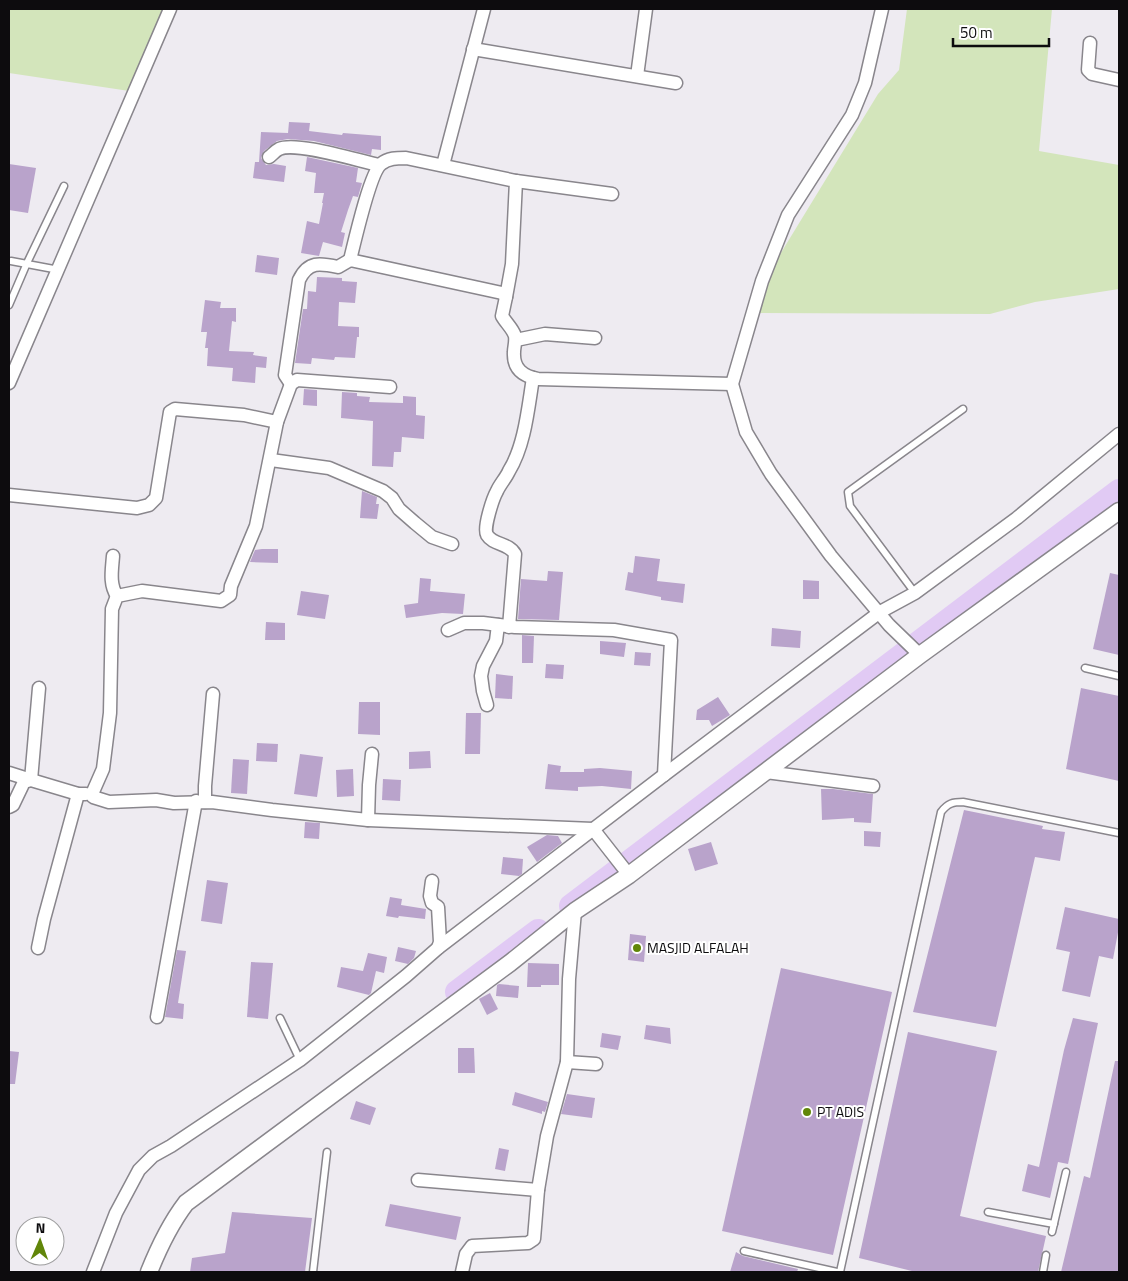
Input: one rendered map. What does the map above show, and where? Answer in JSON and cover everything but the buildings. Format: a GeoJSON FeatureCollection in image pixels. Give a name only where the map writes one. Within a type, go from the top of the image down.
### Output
{"type":"FeatureCollection","features":[{"type":"Feature","properties":{"kind":"street"},"geometry":{"type":"LineString","coordinates":[[9,383],[170,9]]}},
{"type":"Feature","properties":{"kind":"street"},"geometry":{"type":"LineString","coordinates":[[443,165],[484,9]]}},
{"type":"Feature","properties":{"kind":"street"},"geometry":{"type":"LineString","coordinates":[[637,76],[646,9]]}},
{"type":"Feature","properties":{"kind":"street"},"geometry":{"type":"LineString","coordinates":[[882,9],[865,83],[852,115],[788,215],[725,383],[746,432],[771,474],[831,556],[889,625],[919,653]]}},
{"type":"Feature","properties":{"kind":"street"},"geometry":{"type":"LineString","coordinates":[[1090,43],[1088,70],[1092,74],[1119,80]]}},
{"type":"Feature","properties":{"kind":"street"},"geometry":{"type":"LineString","coordinates":[[473,49],[676,82]]}},
{"type":"Feature","properties":{"kind":"street"},"geometry":{"type":"LineString","coordinates":[[269,157],[279,149],[292,147],[315,150],[379,165]]}},
{"type":"Feature","properties":{"kind":"street"},"geometry":{"type":"LineString","coordinates":[[350,260],[363,207],[379,165],[392,158],[406,158],[516,181],[612,194]]}},
{"type":"Feature","properties":{"kind":"street"},"geometry":{"type":"LineString","coordinates":[[516,181],[512,264],[502,316],[514,332],[516,340],[514,362],[517,370],[533,378],[725,383]]}},
{"type":"Feature","properties":{"kind":"street"},"geometry":{"type":"LineString","coordinates":[[291,384],[284,375],[299,280],[304,270],[314,265],[324,264],[338,267],[350,260],[502,292],[506,297]]}},
{"type":"Feature","properties":{"kind":"street"},"geometry":{"type":"LineString","coordinates":[[516,340],[545,334],[595,338]]}},
{"type":"Feature","properties":{"kind":"street"},"geometry":{"type":"LineString","coordinates":[[487,705],[483,691],[483,666],[504,626],[515,554],[503,544],[492,540],[486,531],[496,491],[511,470],[525,430],[533,378]]}},
{"type":"Feature","properties":{"kind":"street"},"geometry":{"type":"LineString","coordinates":[[117,596],[142,592],[221,601],[226,599],[230,595],[231,586],[256,526],[271,460],[277,422],[291,384],[297,380],[390,387]]}},
{"type":"Feature","properties":{"kind":"street"},"geometry":{"type":"LineString","coordinates":[[9,495],[137,508],[149,505],[156,498],[170,412],[175,409],[244,415],[277,422]]}},
{"type":"Feature","properties":{"kind":"street"},"geometry":{"type":"LineString","coordinates":[[93,1272],[116,1213],[139,1170],[153,1156],[186,1137],[300,1060],[406,976],[438,948],[593,829],[880,612],[915,593],[1017,518],[1119,434]]}},
{"type":"Feature","properties":{"kind":"street"},"geometry":{"type":"LineString","coordinates":[[271,460],[329,468],[383,490],[392,498],[399,509],[432,537],[452,544]]}},
{"type":"Feature","properties":{"kind":"street"},"geometry":{"type":"LineString","coordinates":[[149,1272],[158,1248],[174,1219],[186,1203],[510,963],[627,871],[766,772],[919,653],[1119,511]]}},
{"type":"Feature","properties":{"kind":"street"},"geometry":{"type":"LineString","coordinates":[[113,556],[111,582],[117,596]]}},
{"type":"Feature","properties":{"kind":"street"},"geometry":{"type":"LineString","coordinates":[[92,794],[103,769],[110,713],[112,609],[117,596]]}},
{"type":"Feature","properties":{"kind":"street"},"geometry":{"type":"LineString","coordinates":[[448,630],[464,623],[483,623],[504,626],[614,630],[671,640],[664,775]]}},
{"type":"Feature","properties":{"kind":"street"},"geometry":{"type":"LineString","coordinates":[[31,780],[39,688]]}},
{"type":"Feature","properties":{"kind":"street"},"geometry":{"type":"LineString","coordinates":[[157,1017],[200,802],[205,786],[213,694]]}},
{"type":"Feature","properties":{"kind":"street"},"geometry":{"type":"LineString","coordinates":[[368,820],[372,754]]}},
{"type":"Feature","properties":{"kind":"street"},"geometry":{"type":"LineString","coordinates":[[766,772],[873,786]]}},
{"type":"Feature","properties":{"kind":"street"},"geometry":{"type":"LineString","coordinates":[[9,773],[78,794],[92,794],[98,800],[109,802],[156,800],[174,803],[200,802],[368,820],[593,829]]}},
{"type":"Feature","properties":{"kind":"street"},"geometry":{"type":"LineString","coordinates":[[9,807],[13,805],[24,782],[31,780]]}},
{"type":"Feature","properties":{"kind":"street"},"geometry":{"type":"LineString","coordinates":[[38,948],[78,794]]}},
{"type":"Feature","properties":{"kind":"street"},"geometry":{"type":"LineString","coordinates":[[593,829],[627,871]]}},
{"type":"Feature","properties":{"kind":"street"},"geometry":{"type":"LineString","coordinates":[[432,882],[430,896],[432,903],[438,908],[440,942],[438,948]]}},
{"type":"Feature","properties":{"kind":"street"},"geometry":{"type":"LineString","coordinates":[[462,1272],[466,1254],[472,1246],[528,1244],[532,1242],[538,1190],[549,1127],[567,1062],[569,979],[575,911]]}},
{"type":"Feature","properties":{"kind":"street"},"geometry":{"type":"LineString","coordinates":[[567,1062],[596,1064]]}},
{"type":"Feature","properties":{"kind":"street"},"geometry":{"type":"LineString","coordinates":[[418,1180],[538,1190]]}},
{"type":"Feature","properties":{"kind":"lane"},"geometry":{"type":"LineString","coordinates":[[9,305],[64,186]]}},
{"type":"Feature","properties":{"kind":"lane"},"geometry":{"type":"LineString","coordinates":[[11,261],[58,270]]}},
{"type":"Feature","properties":{"kind":"lane"},"geometry":{"type":"LineString","coordinates":[[915,593],[850,506],[848,492],[963,409]]}},
{"type":"Feature","properties":{"kind":"lane"},"geometry":{"type":"LineString","coordinates":[[1085,668],[1119,676]]}},
{"type":"Feature","properties":{"kind":"lane"},"geometry":{"type":"LineString","coordinates":[[744,1251],[839,1272],[941,812],[946,806],[954,802],[964,802],[1119,833]]}},
{"type":"Feature","properties":{"kind":"lane"},"geometry":{"type":"LineString","coordinates":[[280,1018],[300,1060]]}},
{"type":"Feature","properties":{"kind":"lane"},"geometry":{"type":"LineString","coordinates":[[313,1272],[327,1152]]}},
{"type":"Feature","properties":{"kind":"lane"},"geometry":{"type":"LineString","coordinates":[[1052,1232],[1066,1172]]}},
{"type":"Feature","properties":{"kind":"lane"},"geometry":{"type":"LineString","coordinates":[[988,1212],[1054,1224]]}},
{"type":"Feature","properties":{"kind":"lane"},"geometry":{"type":"LineString","coordinates":[[1043,1272],[1046,1255]]}},
{"type":"Feature","properties":{"kind":"green space"},"geometry":{"type":"Polygon","coordinates":[[[9,9],[171,9],[136,92],[9,73],[9,9]]]}},
{"type":"Feature","properties":{"kind":"green space"},"geometry":{"type":"Polygon","coordinates":[[[907,9],[1052,9],[1039,151],[1119,165],[1119,289],[1035,302],[990,314],[754,313],[779,256],[878,94],[899,70],[907,9]]]}},
{"type":"Feature","properties":{"kind":"waterway"},"geometry":{"type":"LineString","coordinates":[[571,906],[1119,491]]}},
{"type":"Feature","properties":{"kind":"waterway"},"geometry":{"type":"LineString","coordinates":[[457,992],[538,931]]}},
{"type":"Feature","properties":{"kind":"place","name":"MASJID ALFALAH"},"geometry":{"type":"Point","coordinates":[637,948]}},
{"type":"Feature","properties":{"kind":"place","name":"PT ADIS"},"geometry":{"type":"Point","coordinates":[807,1112]}}]}
